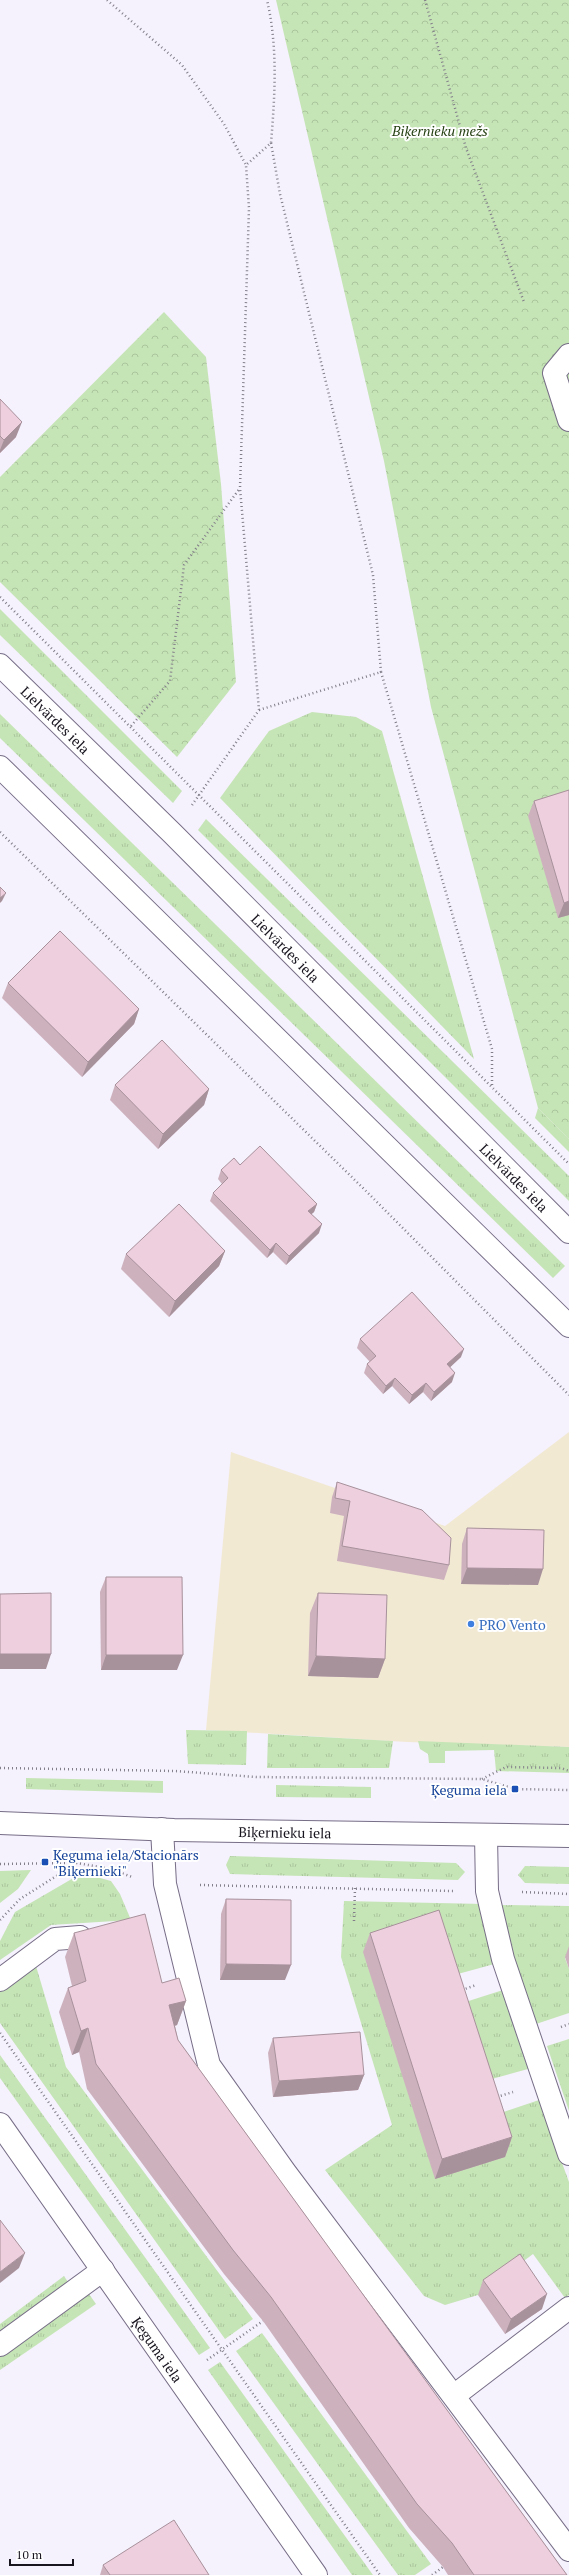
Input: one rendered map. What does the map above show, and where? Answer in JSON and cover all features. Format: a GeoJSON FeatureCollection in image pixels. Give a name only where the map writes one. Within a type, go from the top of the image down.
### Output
{"type":"FeatureCollection","features":[{"type":"Feature","properties":{"kind":"main road"},"geometry":{"type":"LineString","coordinates":[[569,356],[554,373],[569,420]]}},
{"type":"Feature","properties":{"kind":"main road","name":"Lielvārdes iela"},"geometry":{"type":"LineString","coordinates":[[0,665],[172,833],[569,1232]]}},
{"type":"Feature","properties":{"kind":"main road"},"geometry":{"type":"LineString","coordinates":[[0,767],[569,1326]]}},
{"type":"Feature","properties":{"kind":"main road","name":"Biķernieku iela"},"geometry":{"type":"LineString","coordinates":[[0,1823],[162,1829],[569,1836]]}},
{"type":"Feature","properties":{"kind":"main road"},"geometry":{"type":"LineString","coordinates":[[162,1829],[165,1884],[210,2065],[285,2172],[455,2395],[569,2550]]}},
{"type":"Feature","properties":{"kind":"main road"},"geometry":{"type":"LineString","coordinates":[[486,1835],[487,1891],[503,1959],[569,2154]]}},
{"type":"Feature","properties":{"kind":"main road"},"geometry":{"type":"LineString","coordinates":[[0,1980],[55,1939],[80,1937],[89,1951]]}},
{"type":"Feature","properties":{"kind":"main road","name":"Ķeguma iela"},"geometry":{"type":"LineString","coordinates":[[0,2124],[316,2575]]}},
{"type":"Feature","properties":{"kind":"main road"},"geometry":{"type":"LineString","coordinates":[[0,2345],[103,2270]]}},
{"type":"Feature","properties":{"kind":"main road"},"geometry":{"type":"LineString","coordinates":[[455,2395],[569,2308]]}},
{"type":"Feature","properties":{"kind":"path"},"geometry":{"type":"LineString","coordinates":[[107,0],[107,2],[182,65],[224,124],[246,165],[248,208],[240,488],[259,710]]}},
{"type":"Feature","properties":{"kind":"path"},"geometry":{"type":"LineString","coordinates":[[267,0],[273,24],[275,86],[271,142],[280,194],[373,575],[381,672],[492,1049],[492,1088]]}},
{"type":"Feature","properties":{"kind":"path"},"geometry":{"type":"LineString","coordinates":[[425,0],[466,148],[524,302]]}},
{"type":"Feature","properties":{"kind":"path"},"geometry":{"type":"LineString","coordinates":[[246,165],[271,142]]}},
{"type":"Feature","properties":{"kind":"path"},"geometry":{"type":"LineString","coordinates":[[131,726],[170,681],[184,565],[240,488]]}},
{"type":"Feature","properties":{"kind":"path"},"geometry":{"type":"LineString","coordinates":[[0,597],[200,794],[569,1164]]}},
{"type":"Feature","properties":{"kind":"path"},"geometry":{"type":"LineString","coordinates":[[172,833],[259,710],[381,672]]}},
{"type":"Feature","properties":{"kind":"path"},"geometry":{"type":"LineString","coordinates":[[0,832],[364,1190],[569,1395]]}},
{"type":"Feature","properties":{"kind":"path"},"geometry":{"type":"LineString","coordinates":[[482,1779],[506,1766],[561,1768],[569,1771]]}},
{"type":"Feature","properties":{"kind":"path"},"geometry":{"type":"LineString","coordinates":[[0,1768],[175,1771],[256,1776],[482,1779],[515,1789],[569,1790]]}},
{"type":"Feature","properties":{"kind":"path"},"geometry":{"type":"LineString","coordinates":[[0,1920],[20,1899],[77,1863]]}},
{"type":"Feature","properties":{"kind":"path"},"geometry":{"type":"LineString","coordinates":[[0,1864],[77,1863],[165,1884],[569,1894]]}},
{"type":"Feature","properties":{"kind":"path"},"geometry":{"type":"LineString","coordinates":[[354,1921],[355,1888]]}},
{"type":"Feature","properties":{"kind":"path"},"geometry":{"type":"LineString","coordinates":[[0,2033],[380,2575]]}},
{"type":"Feature","properties":{"kind":"path"},"geometry":{"type":"LineString","coordinates":[[179,2379],[263,2321]]}},
{"type":"Feature","properties":{"kind":"path"},"geometry":{"type":"LineString","coordinates":[[432,2575],[443,2567]]}},
{"type":"Feature","properties":{"kind":"shaded area"},"geometry":{"type":"Polygon","coordinates":[[[569,1432],[569,1747],[407,1742],[206,1730],[231,1452],[445,1526],[569,1432]]]}},
{"type":"Feature","properties":{"kind":"green space","name":"Biķernieku mežs"},"geometry":{"type":"Polygon","coordinates":[[[276,0],[569,0],[569,1139],[538,1108],[431,707],[384,461],[276,0]]]}},
{"type":"Feature","properties":{"kind":"green space"},"geometry":{"type":"Polygon","coordinates":[[[164,312],[206,357],[221,484],[236,682],[177,757],[0,582],[0,477],[164,312]]]}},
{"type":"Feature","properties":{"kind":"green space"},"geometry":{"type":"Polygon","coordinates":[[[0,609],[182,791],[173,803],[0,635],[0,609]]]}},
{"type":"Feature","properties":{"kind":"green space"},"geometry":{"type":"Polygon","coordinates":[[[312,712],[356,717],[382,731],[474,1059],[220,798],[269,731],[312,712]]]}},
{"type":"Feature","properties":{"kind":"green space"},"geometry":{"type":"Polygon","coordinates":[[[0,714],[565,1266],[553,1278],[0,738],[0,714]]]}},
{"type":"Feature","properties":{"kind":"green space"},"geometry":{"type":"Polygon","coordinates":[[[206,819],[569,1176],[569,1201],[198,830],[206,819]]]}},
{"type":"Feature","properties":{"kind":"green space"},"geometry":{"type":"Polygon","coordinates":[[[538,1108],[569,1139],[569,1152],[535,1118],[538,1108]]]}},
{"type":"Feature","properties":{"kind":"green space"},"geometry":{"type":"Polygon","coordinates":[[[186,1730],[247,1731],[246,1765],[188,1764],[186,1730]]]}},
{"type":"Feature","properties":{"kind":"green space"},"geometry":{"type":"Polygon","coordinates":[[[268,1734],[393,1741],[389,1768],[267,1768],[268,1734]]]}},
{"type":"Feature","properties":{"kind":"green space"},"geometry":{"type":"Polygon","coordinates":[[[418,1741],[569,1747],[569,1773],[496,1771],[494,1750],[445,1751],[445,1763],[429,1763],[428,1754],[420,1749],[418,1741]]]}},
{"type":"Feature","properties":{"kind":"green space"},"geometry":{"type":"Polygon","coordinates":[[[26,1778],[163,1781],[163,1793],[26,1789],[26,1778]]]}},
{"type":"Feature","properties":{"kind":"green space"},"geometry":{"type":"Polygon","coordinates":[[[276,1785],[371,1787],[371,1798],[276,1797],[276,1785]]]}},
{"type":"Feature","properties":{"kind":"green space"},"geometry":{"type":"Polygon","coordinates":[[[230,1856],[456,1863],[465,1872],[458,1880],[230,1874],[226,1865],[230,1856]]]}},
{"type":"Feature","properties":{"kind":"green space"},"geometry":{"type":"Polygon","coordinates":[[[525,1866],[569,1867],[569,1884],[525,1883],[518,1875],[525,1866]]]}},
{"type":"Feature","properties":{"kind":"green space"},"geometry":{"type":"Polygon","coordinates":[[[31,1870],[18,1889],[0,1903],[0,1871],[31,1870]]]}},
{"type":"Feature","properties":{"kind":"green space"},"geometry":{"type":"Polygon","coordinates":[[[82,1873],[111,1881],[120,1894],[131,1920],[51,1925],[0,1960],[0,1941],[15,1912],[82,1873]]]}},
{"type":"Feature","properties":{"kind":"green space"},"geometry":{"type":"Polygon","coordinates":[[[344,1901],[484,1904],[498,1963],[447,1977],[492,2116],[539,2100],[569,2182],[569,2295],[565,2298],[533,2254],[478,2295],[445,2305],[424,2296],[325,2170],[392,2125],[341,1957],[344,1901]]]}},
{"type":"Feature","properties":{"kind":"green space"},"geometry":{"type":"Polygon","coordinates":[[[501,1905],[569,1906],[569,1956],[565,1958],[569,1969],[569,2013],[536,2024],[513,1957],[501,1905]]]}},
{"type":"Feature","properties":{"kind":"green space"},"geometry":{"type":"Polygon","coordinates":[[[36,1966],[66,2067],[253,2319],[225,2339],[0,2023],[0,1992],[36,1966]]]}},
{"type":"Feature","properties":{"kind":"green space"},"geometry":{"type":"Polygon","coordinates":[[[503,1990],[528,2069],[481,2082],[456,2005],[503,1990]]]}},
{"type":"Feature","properties":{"kind":"green space"},"geometry":{"type":"Polygon","coordinates":[[[569,2039],[569,2111],[547,2046],[569,2039]]]}},
{"type":"Feature","properties":{"kind":"green space"},"geometry":{"type":"Polygon","coordinates":[[[0,2055],[210,2348],[199,2355],[0,2078],[0,2055]]]}},
{"type":"Feature","properties":{"kind":"green space"},"geometry":{"type":"Polygon","coordinates":[[[64,2276],[70,2285],[0,2336],[0,2324],[64,2276]]]}},
{"type":"Feature","properties":{"kind":"green space"},"geometry":{"type":"Polygon","coordinates":[[[89,2294],[96,2304],[0,2370],[0,2355],[89,2294]]]}},
{"type":"Feature","properties":{"kind":"green space"},"geometry":{"type":"Polygon","coordinates":[[[262,2333],[431,2564],[415,2575],[398,2575],[236,2351],[262,2333]]]}},
{"type":"Feature","properties":{"kind":"green space"},"geometry":{"type":"Polygon","coordinates":[[[220,2362],[373,2575],[352,2575],[208,2370],[220,2362]]]}},
{"type":"Feature","properties":{"kind":"building"},"geometry":{"type":"Polygon","coordinates":[[[0,399],[22,422],[4,440],[0,436],[0,399]]]}},
{"type":"Feature","properties":{"kind":"building"},"geometry":{"type":"Polygon","coordinates":[[[569,790],[569,901],[564,903],[534,801],[569,790]]]}},
{"type":"Feature","properties":{"kind":"building"},"geometry":{"type":"Polygon","coordinates":[[[0,887],[6,893],[0,898],[0,887]]]}},
{"type":"Feature","properties":{"kind":"building"},"geometry":{"type":"Polygon","coordinates":[[[60,931],[139,1009],[88,1062],[8,983],[60,931]]]}},
{"type":"Feature","properties":{"kind":"building"},"geometry":{"type":"Polygon","coordinates":[[[162,1040],[209,1089],[163,1134],[115,1085],[162,1040]]]}},
{"type":"Feature","properties":{"kind":"building"},"geometry":{"type":"Polygon","coordinates":[[[260,1146],[317,1204],[308,1211],[322,1224],[289,1256],[276,1243],[270,1250],[213,1193],[228,1178],[221,1170],[234,1158],[240,1165],[260,1146]]]}},
{"type":"Feature","properties":{"kind":"building"},"geometry":{"type":"Polygon","coordinates":[[[179,1204],[225,1251],[175,1301],[126,1254],[179,1204]]]}},
{"type":"Feature","properties":{"kind":"building"},"geometry":{"type":"Polygon","coordinates":[[[412,1292],[464,1349],[447,1364],[455,1373],[434,1392],[426,1383],[412,1395],[395,1378],[386,1386],[367,1364],[376,1356],[360,1339],[412,1292]]]}},
{"type":"Feature","properties":{"kind":"building"},"geometry":{"type":"Polygon","coordinates":[[[337,1482],[422,1510],[451,1538],[449,1565],[342,1546],[350,1501],[335,1498],[337,1482]]]}},
{"type":"Feature","properties":{"kind":"building"},"geometry":{"type":"Polygon","coordinates":[[[467,1528],[544,1530],[543,1569],[467,1568],[467,1528]]]}},
{"type":"Feature","properties":{"kind":"building"},"geometry":{"type":"Polygon","coordinates":[[[106,1577],[182,1577],[183,1655],[106,1655],[106,1577]]]}},
{"type":"Feature","properties":{"kind":"building"},"geometry":{"type":"Polygon","coordinates":[[[51,1593],[51,1654],[0,1654],[0,1594],[51,1593]]]}},
{"type":"Feature","properties":{"kind":"building"},"geometry":{"type":"Polygon","coordinates":[[[318,1593],[387,1595],[385,1659],[316,1656],[318,1593]]]}},
{"type":"Feature","properties":{"kind":"building"},"geometry":{"type":"Polygon","coordinates":[[[226,1899],[291,1900],[291,1965],[226,1964],[226,1899]]]}},
{"type":"Feature","properties":{"kind":"building"},"geometry":{"type":"Polygon","coordinates":[[[439,1910],[512,2137],[442,2159],[370,1933],[439,1910]]]}},
{"type":"Feature","properties":{"kind":"building"},"geometry":{"type":"Polygon","coordinates":[[[145,1914],[162,1983],[179,1978],[186,2001],[169,2005],[178,2040],[567,2575],[474,2575],[452,2543],[417,2504],[271,2297],[233,2250],[96,2064],[88,2028],[81,2031],[68,1988],[86,1981],[74,1933],[145,1914]]]}},
{"type":"Feature","properties":{"kind":"building"},"geometry":{"type":"Polygon","coordinates":[[[360,2032],[364,2075],[279,2081],[273,2038],[360,2032]]]}},
{"type":"Feature","properties":{"kind":"building"},"geometry":{"type":"Polygon","coordinates":[[[0,2220],[25,2253],[0,2272],[0,2220]]]}},
{"type":"Feature","properties":{"kind":"building"},"geometry":{"type":"Polygon","coordinates":[[[520,2254],[547,2294],[511,2319],[483,2280],[520,2254]]]}},
{"type":"Feature","properties":{"kind":"building"},"geometry":{"type":"Polygon","coordinates":[[[174,2520],[209,2575],[110,2575],[103,2565],[174,2520]]]}},
{"type":"Feature","properties":{"kind":"place","name":"PRO Vento"},"geometry":{"type":"Point","coordinates":[471,1624]}},
{"type":"Feature","properties":{"kind":"place","name":"Ķeguma iela"},"geometry":{"type":"Point","coordinates":[515,1789]}},
{"type":"Feature","properties":{"kind":"place","name":"Ķeguma iela/Stacionārs \"Biķernieki\""},"geometry":{"type":"Point","coordinates":[45,1862]}}]}
